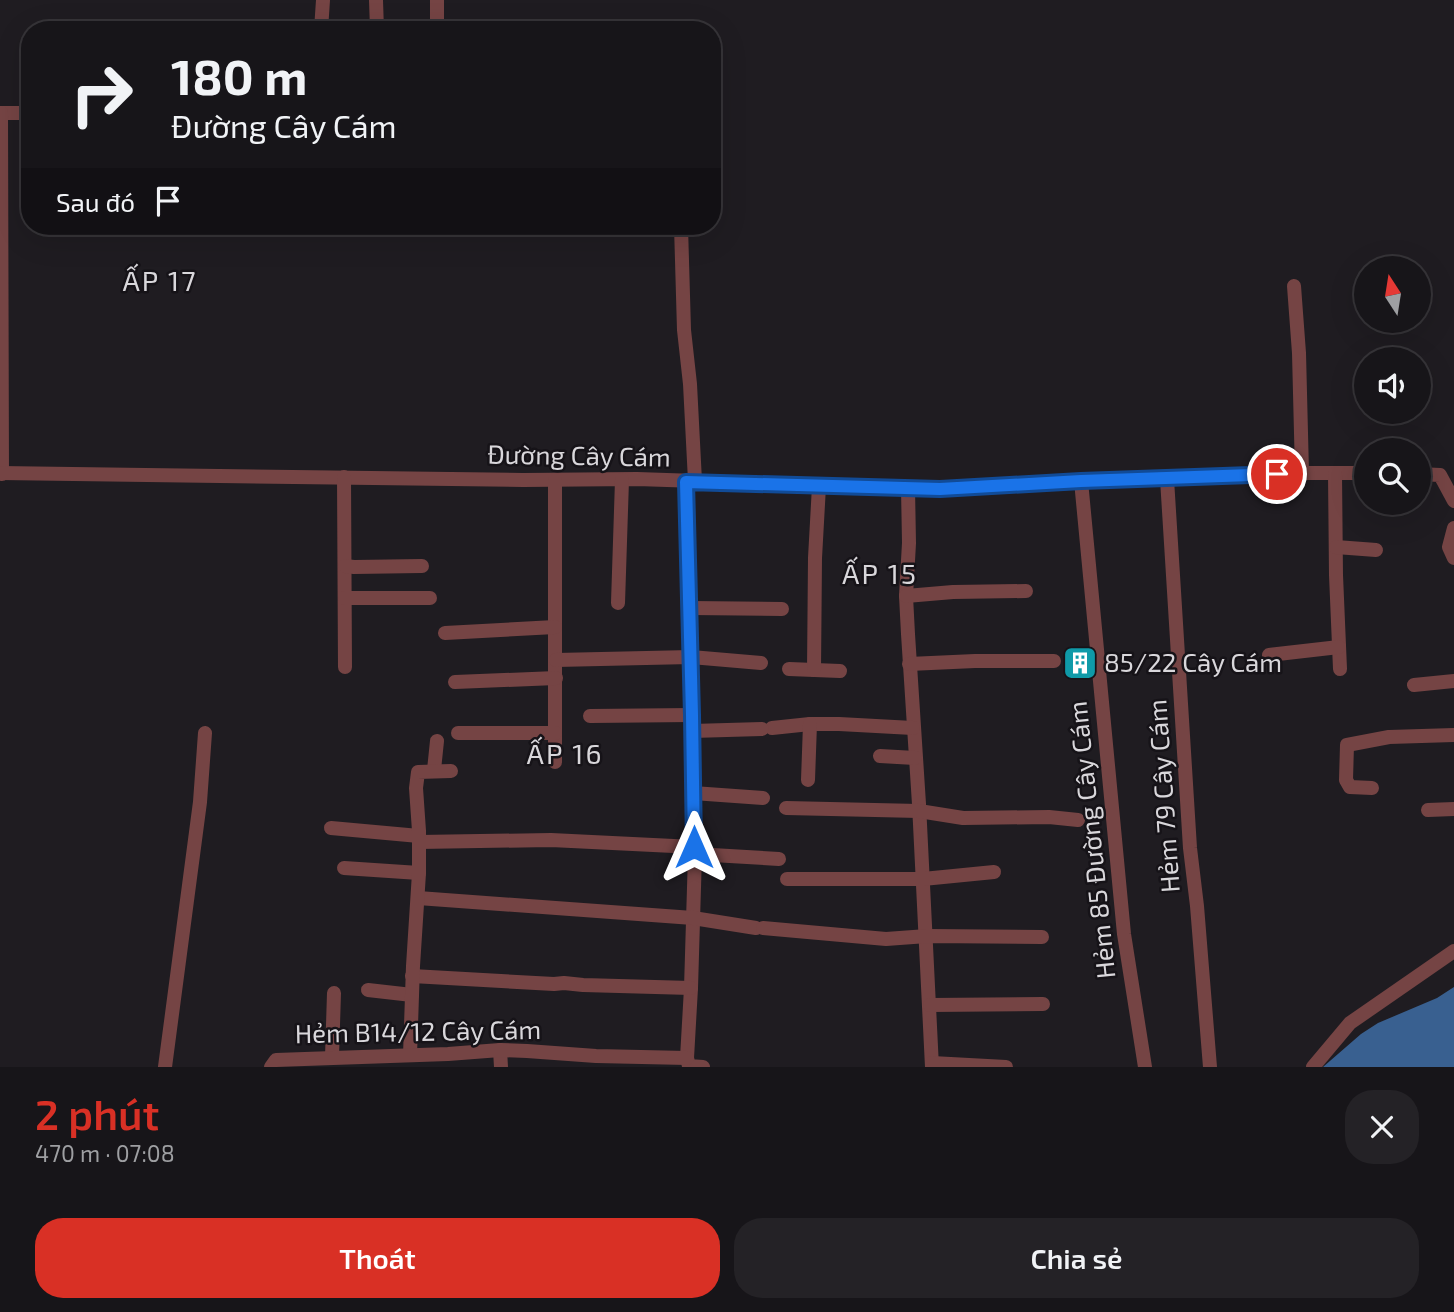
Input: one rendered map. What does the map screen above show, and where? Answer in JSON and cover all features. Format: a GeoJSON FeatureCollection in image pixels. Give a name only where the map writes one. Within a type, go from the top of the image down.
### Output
{"type":"FeatureCollection","features":[{"type":"Feature","properties":{"kind":"street"},"geometry":{"type":"LineString","coordinates":[[322,21],[323,0]]}},
{"type":"Feature","properties":{"kind":"street"},"geometry":{"type":"LineString","coordinates":[[376,0],[377,21]]}},
{"type":"Feature","properties":{"kind":"street"},"geometry":{"type":"LineString","coordinates":[[437,0],[437,21]]}},
{"type":"Feature","properties":{"kind":"street"},"geometry":{"type":"LineString","coordinates":[[1,474],[1,113],[21,113]]}},
{"type":"Feature","properties":{"kind":"street"},"geometry":{"type":"LineString","coordinates":[[681,235],[684,330],[690,384],[694,851],[687,1058],[689,1066],[703,1067]]}},
{"type":"Feature","properties":{"kind":"street"},"geometry":{"type":"LineString","coordinates":[[1294,286],[1299,353],[1302,473]]}},
{"type":"Feature","properties":{"kind":"street","name":"Đường Cây Cám"},"geometry":{"type":"LineString","coordinates":[[1,474],[637,480],[940,489],[1081,481],[1354,473]]}},
{"type":"Feature","properties":{"kind":"street"},"geometry":{"type":"LineString","coordinates":[[1335,474],[1340,668]]}},
{"type":"Feature","properties":{"kind":"street"},"geometry":{"type":"LineString","coordinates":[[1447,474],[1454,500]]}},
{"type":"Feature","properties":{"kind":"street"},"geometry":{"type":"LineString","coordinates":[[344,477],[345,667]]}},
{"type":"Feature","properties":{"kind":"street","name":"Hẻm 79 Cây Cám"},"geometry":{"type":"LineString","coordinates":[[1167,479],[1190,848],[1210,1067]]}},
{"type":"Feature","properties":{"kind":"street"},"geometry":{"type":"LineString","coordinates":[[555,480],[555,762]]}},
{"type":"Feature","properties":{"kind":"street"},"geometry":{"type":"LineString","coordinates":[[618,603],[622,481]]}},
{"type":"Feature","properties":{"kind":"street","name":"Hẻm 85 Đường Cây Cám"},"geometry":{"type":"LineString","coordinates":[[1081,481],[1124,934],[1145,1067]]}},
{"type":"Feature","properties":{"kind":"street"},"geometry":{"type":"LineString","coordinates":[[814,670],[819,486]]}},
{"type":"Feature","properties":{"kind":"street"},"geometry":{"type":"LineString","coordinates":[[908,488],[906,596],[927,936],[932,1065],[1006,1067]]}},
{"type":"Feature","properties":{"kind":"street"},"geometry":{"type":"LineString","coordinates":[[1454,528],[1450,547],[1454,558]]}},
{"type":"Feature","properties":{"kind":"street"},"geometry":{"type":"LineString","coordinates":[[1336,547],[1376,550]]}},
{"type":"Feature","properties":{"kind":"street"},"geometry":{"type":"LineString","coordinates":[[345,566],[422,566]]}},
{"type":"Feature","properties":{"kind":"street"},"geometry":{"type":"LineString","coordinates":[[906,596],[1026,591]]}},
{"type":"Feature","properties":{"kind":"street"},"geometry":{"type":"LineString","coordinates":[[345,598],[430,598]]}},
{"type":"Feature","properties":{"kind":"street"},"geometry":{"type":"LineString","coordinates":[[690,608],[782,609]]}},
{"type":"Feature","properties":{"kind":"street"},"geometry":{"type":"LineString","coordinates":[[445,633],[555,627]]}},
{"type":"Feature","properties":{"kind":"street"},"geometry":{"type":"LineString","coordinates":[[1269,655],[1339,647]]}},
{"type":"Feature","properties":{"kind":"street"},"geometry":{"type":"LineString","coordinates":[[556,660],[691,657],[761,663]]}},
{"type":"Feature","properties":{"kind":"street"},"geometry":{"type":"LineString","coordinates":[[909,664],[1054,661]]}},
{"type":"Feature","properties":{"kind":"street"},"geometry":{"type":"LineString","coordinates":[[789,670],[840,671]]}},
{"type":"Feature","properties":{"kind":"street"},"geometry":{"type":"LineString","coordinates":[[455,682],[556,678]]}},
{"type":"Feature","properties":{"kind":"street"},"geometry":{"type":"LineString","coordinates":[[1414,685],[1454,681]]}},
{"type":"Feature","properties":{"kind":"street"},"geometry":{"type":"LineString","coordinates":[[590,716],[692,715]]}},
{"type":"Feature","properties":{"kind":"street"},"geometry":{"type":"LineString","coordinates":[[692,731],[810,724],[913,728]]}},
{"type":"Feature","properties":{"kind":"street"},"geometry":{"type":"LineString","coordinates":[[808,780],[810,724]]}},
{"type":"Feature","properties":{"kind":"street"},"geometry":{"type":"LineString","coordinates":[[165,1067],[200,802],[205,733]]}},
{"type":"Feature","properties":{"kind":"street"},"geometry":{"type":"LineString","coordinates":[[458,733],[555,733]]}},
{"type":"Feature","properties":{"kind":"street"},"geometry":{"type":"LineString","coordinates":[[1372,788],[1350,787],[1346,780],[1347,745],[1389,737],[1454,735]]}},
{"type":"Feature","properties":{"kind":"street"},"geometry":{"type":"LineString","coordinates":[[434,770],[438,741]]}},
{"type":"Feature","properties":{"kind":"street"},"geometry":{"type":"LineString","coordinates":[[880,756],[915,758]]}},
{"type":"Feature","properties":{"kind":"street"},"geometry":{"type":"LineString","coordinates":[[410,1055],[419,873],[416,788],[418,772],[452,771]]}},
{"type":"Feature","properties":{"kind":"street"},"geometry":{"type":"LineString","coordinates":[[693,793],[763,799]]}},
{"type":"Feature","properties":{"kind":"street"},"geometry":{"type":"LineString","coordinates":[[786,808],[919,811],[963,818],[1049,817],[1078,820]]}},
{"type":"Feature","properties":{"kind":"street"},"geometry":{"type":"LineString","coordinates":[[1428,810],[1454,809]]}},
{"type":"Feature","properties":{"kind":"street"},"geometry":{"type":"LineString","coordinates":[[331,828],[419,839],[551,840],[779,859]]}},
{"type":"Feature","properties":{"kind":"street"},"geometry":{"type":"LineString","coordinates":[[344,868],[419,873]]}},
{"type":"Feature","properties":{"kind":"street"},"geometry":{"type":"LineString","coordinates":[[787,879],[923,879],[995,872]]}},
{"type":"Feature","properties":{"kind":"street"},"geometry":{"type":"LineString","coordinates":[[418,898],[693,918],[759,928],[886,939],[927,936],[1042,937]]}},
{"type":"Feature","properties":{"kind":"street"},"geometry":{"type":"LineString","coordinates":[[1313,1067],[1350,1023],[1454,951]]}},
{"type":"Feature","properties":{"kind":"street"},"geometry":{"type":"LineString","coordinates":[[412,976],[691,988]]}},
{"type":"Feature","properties":{"kind":"street"},"geometry":{"type":"LineString","coordinates":[[368,990],[412,995]]}},
{"type":"Feature","properties":{"kind":"street"},"geometry":{"type":"LineString","coordinates":[[332,1057],[334,993]]}},
{"type":"Feature","properties":{"kind":"street"},"geometry":{"type":"LineString","coordinates":[[930,1004],[1043,1003]]}},
{"type":"Feature","properties":{"kind":"street"},"geometry":{"type":"LineString","coordinates":[[500,1050],[501,1067]]}},
{"type":"Feature","properties":{"kind":"street","name":"Hẻm B14/12 Cây Cám"},"geometry":{"type":"LineString","coordinates":[[274,1063],[332,1057],[500,1050],[687,1058]]}},
{"type":"Feature","properties":{"kind":"water"},"geometry":{"type":"Polygon","coordinates":[[[1454,987],[1454,1067],[1323,1067],[1378,1023],[1437,998],[1454,987]]]}},
{"type":"Feature","properties":{"kind":"place","name":"85/22 Cây Cám"},"geometry":{"type":"Point","coordinates":[1080,663]}},
{"type":"Feature","properties":{"kind":"district","name":"ẤP 17"},"geometry":{"type":"Point","coordinates":[160,281]}},
{"type":"Feature","properties":{"kind":"district","name":"ẤP 15"},"geometry":{"type":"Point","coordinates":[880,574]}},
{"type":"Feature","properties":{"kind":"district","name":"ẤP 16"},"geometry":{"type":"Point","coordinates":[565,754]}},
{"type":"Feature","properties":{"kind":"route"},"geometry":{"type":"LineString","coordinates":[[694,847],[686,482],[940,489],[1277,474]]}}]}
